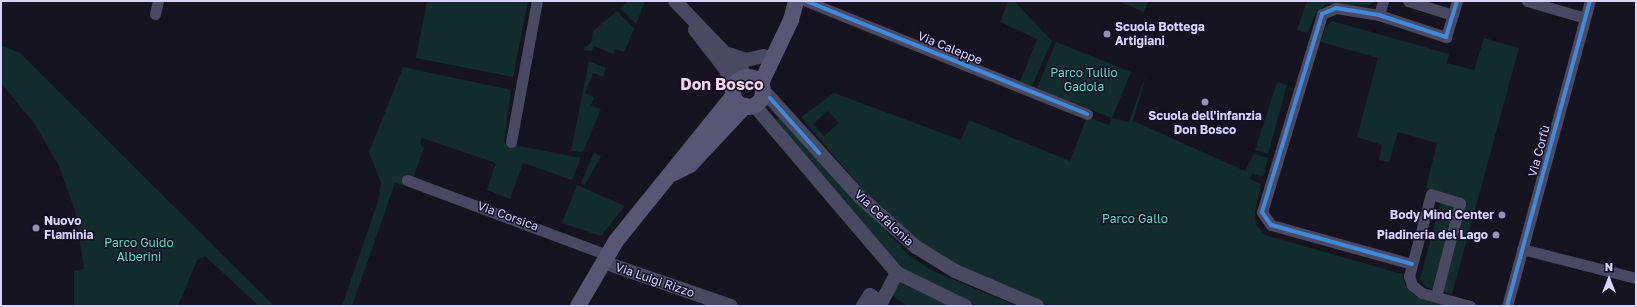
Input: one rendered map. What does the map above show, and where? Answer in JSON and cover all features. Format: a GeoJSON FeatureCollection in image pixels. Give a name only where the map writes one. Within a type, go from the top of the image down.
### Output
{"type":"FeatureCollection","features":[{"type":"Feature","properties":{"kind":"main road"},"geometry":{"type":"LineString","coordinates":[[578,306],[605,258],[674,173],[682,156],[741,99],[761,99],[757,83],[764,56],[798,3]]}},
{"type":"Feature","properties":{"kind":"main road"},"geometry":{"type":"LineString","coordinates":[[757,83],[791,20],[798,3]]}},
{"type":"Feature","properties":{"kind":"main road"},"geometry":{"type":"LineString","coordinates":[[741,99],[737,82],[757,83]]}},
{"type":"Feature","properties":{"kind":"street"},"geometry":{"type":"LineString","coordinates":[[155,14],[158,1]]}},
{"type":"Feature","properties":{"kind":"street"},"geometry":{"type":"LineString","coordinates":[[511,142],[537,1]]}},
{"type":"Feature","properties":{"kind":"street"},"geometry":{"type":"LineString","coordinates":[[675,1],[689,17],[726,70],[741,99]]}},
{"type":"Feature","properties":{"kind":"street"},"geometry":{"type":"LineString","coordinates":[[1379,15],[1383,1]]}},
{"type":"Feature","properties":{"kind":"street"},"geometry":{"type":"LineString","coordinates":[[1408,1],[1453,15]]}},
{"type":"Feature","properties":{"kind":"street"},"geometry":{"type":"LineString","coordinates":[[1412,264],[1266,222],[1264,204],[1300,76],[1322,14],[1336,8],[1379,15],[1446,37],[1457,1]]}},
{"type":"Feature","properties":{"kind":"street"},"geometry":{"type":"LineString","coordinates":[[1527,1],[1585,18]]}},
{"type":"Feature","properties":{"kind":"street","name":"Via Corfù"},"geometry":{"type":"LineString","coordinates":[[1507,306],[1590,1]]}},
{"type":"Feature","properties":{"kind":"street","name":"Via Caleppe"},"geometry":{"type":"LineString","coordinates":[[798,3],[1087,114]]}},
{"type":"Feature","properties":{"kind":"street","name":"Via Cefalonia"},"geometry":{"type":"LineString","coordinates":[[689,17],[729,54],[757,83],[860,197],[916,247],[955,271],[1036,306]]}},
{"type":"Feature","properties":{"kind":"street"},"geometry":{"type":"LineString","coordinates":[[729,54],[746,60],[764,56]]}},
{"type":"Feature","properties":{"kind":"street","name":"Via Cefalonia"},"geometry":{"type":"LineString","coordinates":[[741,99],[898,273],[966,306]]}},
{"type":"Feature","properties":{"kind":"street","name":"Via Corsica"},"geometry":{"type":"LineString","coordinates":[[407,180],[605,258]]}},
{"type":"Feature","properties":{"kind":"street"},"geometry":{"type":"LineString","coordinates":[[1436,296],[1460,203],[1432,194],[1409,276],[1412,285],[1436,296],[1470,306]]}},
{"type":"Feature","properties":{"kind":"street"},"geometry":{"type":"LineString","coordinates":[[1522,249],[1636,278]]}},
{"type":"Feature","properties":{"kind":"street","name":"Via Luigi Rizzo"},"geometry":{"type":"LineString","coordinates":[[605,258],[731,306]]}},
{"type":"Feature","properties":{"kind":"street"},"geometry":{"type":"LineString","coordinates":[[863,306],[870,295],[881,303],[898,273]]}},
{"type":"Feature","properties":{"kind":"green space"},"geometry":{"type":"Polygon","coordinates":[[[427,1],[528,1],[513,77],[416,58],[427,1]]]}},
{"type":"Feature","properties":{"kind":"green space"},"geometry":{"type":"Polygon","coordinates":[[[628,1],[645,1],[636,24],[620,8],[628,1]]]}},
{"type":"Feature","properties":{"kind":"green space"},"geometry":{"type":"Polygon","coordinates":[[[1008,1],[1014,1],[1052,41],[1032,86],[1020,82],[1037,39],[1000,22],[1008,1]]]}},
{"type":"Feature","properties":{"kind":"green space"},"geometry":{"type":"Polygon","coordinates":[[[1118,1],[1148,1],[1144,12],[1118,1]]]}},
{"type":"Feature","properties":{"kind":"green space"},"geometry":{"type":"Polygon","coordinates":[[[1307,1],[1377,1],[1367,6],[1326,4],[1315,14],[1308,33],[1297,30],[1307,1]]]}},
{"type":"Feature","properties":{"kind":"green space"},"geometry":{"type":"Polygon","coordinates":[[[617,11],[634,29],[624,52],[615,49],[613,54],[594,46],[592,51],[583,50],[591,43],[593,31],[617,11]]]}},
{"type":"Feature","properties":{"kind":"green space"},"geometry":{"type":"Polygon","coordinates":[[[1332,21],[1449,54],[1447,63],[1474,70],[1484,38],[1519,48],[1452,294],[1426,287],[1420,279],[1443,193],[1426,188],[1437,143],[1398,132],[1389,162],[1379,160],[1382,145],[1357,137],[1378,58],[1321,42],[1325,28],[1332,21]]]}},
{"type":"Feature","properties":{"kind":"green space","name":"Parco Tullio Gadola"},"geometry":{"type":"Polygon","coordinates":[[[1056,42],[1131,72],[1112,118],[1037,88],[1056,42]]]}},
{"type":"Feature","properties":{"kind":"green space","name":"Parco Guido Alberini"},"geometry":{"type":"Polygon","coordinates":[[[1,45],[20,53],[274,306],[259,306],[205,256],[197,260],[178,306],[74,306],[74,271],[84,269],[75,211],[59,166],[34,123],[1,83],[1,45]]]}},
{"type":"Feature","properties":{"kind":"green space"},"geometry":{"type":"Polygon","coordinates":[[[589,61],[606,68],[603,77],[593,73],[585,93],[594,97],[591,105],[601,109],[583,152],[571,151],[589,61]]]}},
{"type":"Feature","properties":{"kind":"green space"},"geometry":{"type":"Polygon","coordinates":[[[403,67],[511,90],[504,143],[581,158],[572,180],[523,163],[510,199],[487,190],[496,163],[422,138],[420,144],[424,148],[413,178],[408,176],[405,186],[395,183],[352,306],[342,306],[378,201],[381,183],[369,152],[403,67]]]}},
{"type":"Feature","properties":{"kind":"green space","name":"Parco Gallo"},"geometry":{"type":"Polygon","coordinates":[[[1147,72],[1133,121],[1245,171],[1254,154],[1268,158],[1263,177],[1252,173],[1250,179],[1261,184],[1255,212],[1256,225],[1265,235],[1402,274],[1405,285],[1417,297],[1449,306],[1050,306],[958,266],[920,242],[868,196],[801,117],[834,93],[961,140],[969,120],[1070,161],[1087,117],[1109,125],[1112,118],[1129,122],[1147,72]],[[828,111],[813,124],[824,136],[839,123],[828,111]]]}},
{"type":"Feature","properties":{"kind":"green space"},"geometry":{"type":"Polygon","coordinates":[[[1277,82],[1287,85],[1268,154],[1255,150],[1277,82]]]}},
{"type":"Feature","properties":{"kind":"green space"},"geometry":{"type":"Polygon","coordinates":[[[779,118],[909,255],[931,270],[1016,306],[979,306],[925,284],[897,265],[775,121],[779,118]]]}},
{"type":"Feature","properties":{"kind":"green space"},"geometry":{"type":"Polygon","coordinates":[[[594,152],[601,156],[585,185],[581,183],[594,152]]]}},
{"type":"Feature","properties":{"kind":"green space"},"geometry":{"type":"Polygon","coordinates":[[[577,185],[625,206],[601,236],[562,223],[577,185]]]}},
{"type":"Feature","properties":{"kind":"green space"},"geometry":{"type":"Polygon","coordinates":[[[900,283],[952,306],[907,306],[892,295],[900,283]]]}},
{"type":"Feature","properties":{"kind":"cycle path"},"geometry":{"type":"LineString","coordinates":[[806,1],[1087,114]]}},
{"type":"Feature","properties":{"kind":"cycle path"},"geometry":{"type":"LineString","coordinates":[[1412,264],[1271,225],[1262,212],[1322,14],[1336,8],[1379,15],[1446,37],[1457,1]]}},
{"type":"Feature","properties":{"kind":"cycle path"},"geometry":{"type":"LineString","coordinates":[[1507,306],[1590,1]]}},
{"type":"Feature","properties":{"kind":"cycle path"},"geometry":{"type":"LineString","coordinates":[[770,98],[819,153]]}},
{"type":"Feature","properties":{"kind":"place","name":"Scuola Bottega Artigiani"},"geometry":{"type":"Point","coordinates":[1107,34]}},
{"type":"Feature","properties":{"kind":"place","name":"Scuola dell'infanzia Don Bosco"},"geometry":{"type":"Point","coordinates":[1205,102]}},
{"type":"Feature","properties":{"kind":"place","name":"Body Mind Center"},"geometry":{"type":"Point","coordinates":[1502,215]}},
{"type":"Feature","properties":{"kind":"place","name":"Nuovo Flaminia"},"geometry":{"type":"Point","coordinates":[36,228]}},
{"type":"Feature","properties":{"kind":"place","name":"Piadineria del Lago"},"geometry":{"type":"Point","coordinates":[1496,235]}},
{"type":"Feature","properties":{"kind":"district","name":"Don Bosco"},"geometry":{"type":"Point","coordinates":[722,84]}}]}
